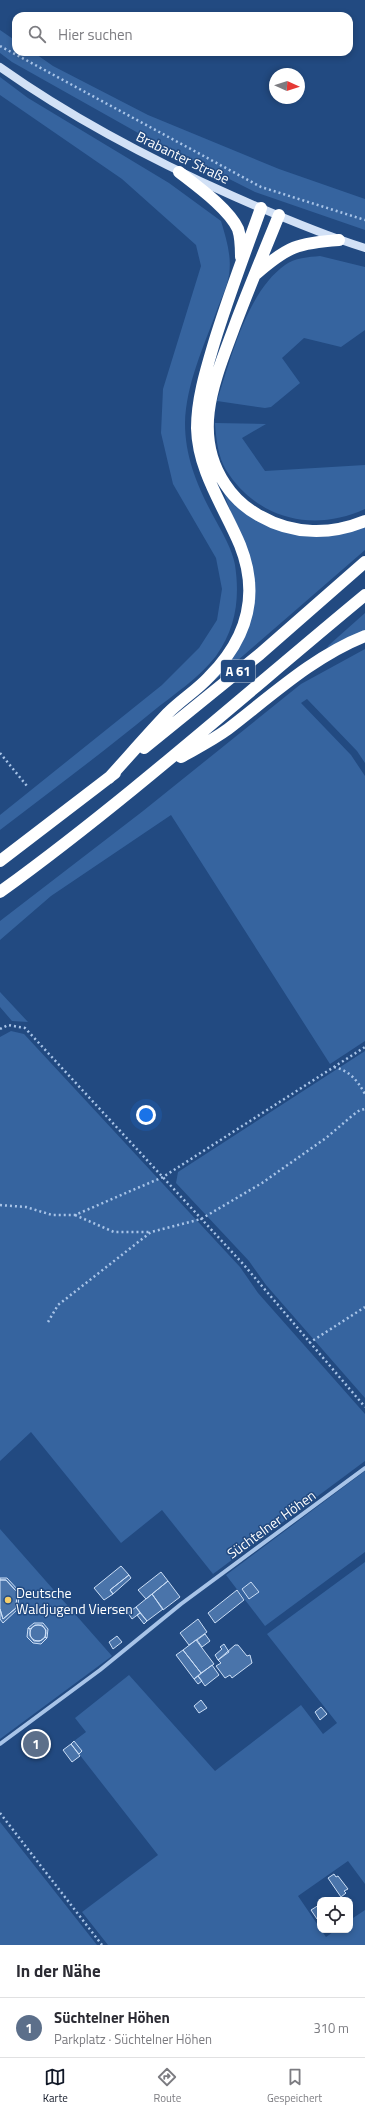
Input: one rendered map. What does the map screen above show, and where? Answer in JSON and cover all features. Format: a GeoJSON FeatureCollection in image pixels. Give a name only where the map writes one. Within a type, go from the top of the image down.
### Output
{"type":"FeatureCollection","features":[{"type":"Feature","properties":{"kind":"highway"},"geometry":{"type":"LineString","coordinates":[[180,172],[233,222],[240,237],[241,263]]}},
{"type":"Feature","properties":{"kind":"highway"},"geometry":{"type":"LineString","coordinates":[[109,778],[169,713],[209,677],[224,660],[236,641],[248,612],[250,579],[247,566],[228,518],[209,482],[199,447],[197,428],[199,400],[206,369],[261,208]]}},
{"type":"Feature","properties":{"kind":"highway"},"geometry":{"type":"LineString","coordinates":[[279,215],[254,276],[218,372],[210,401],[207,430],[216,468],[236,499],[255,514],[280,525],[310,531],[344,528],[365,520]]}},
{"type":"Feature","properties":{"kind":"highway"},"geometry":{"type":"LineString","coordinates":[[254,276],[276,256],[296,246],[339,240]]}},
{"type":"Feature","properties":{"kind":"highway","name":"A 61"},"geometry":{"type":"LineString","coordinates":[[0,861],[109,778],[260,654],[365,562]]}},
{"type":"Feature","properties":{"kind":"highway","name":"A 61"},"geometry":{"type":"LineString","coordinates":[[0,892],[44,860],[158,769],[365,595]]}},
{"type":"Feature","properties":{"kind":"highway"},"geometry":{"type":"LineString","coordinates":[[158,769],[219,735],[275,691],[327,656],[365,636]]}},
{"type":"Feature","properties":{"kind":"main road","name":"Brabanter Straße"},"geometry":{"type":"LineString","coordinates":[[0,67],[66,109],[180,172],[261,208],[339,240],[365,248]]}},
{"type":"Feature","properties":{"kind":"street","name":"Süchtelner Höhen"},"geometry":{"type":"LineString","coordinates":[[0,1744],[100,1670],[181,1604],[365,1468]]}},
{"type":"Feature","properties":{"kind":"path"},"geometry":{"type":"LineString","coordinates":[[0,46],[12,52]]}},
{"type":"Feature","properties":{"kind":"path"},"geometry":{"type":"LineString","coordinates":[[19,56],[261,187],[365,220]]}},
{"type":"Feature","properties":{"kind":"path"},"geometry":{"type":"LineString","coordinates":[[0,753],[27,786]]}},
{"type":"Feature","properties":{"kind":"path"},"geometry":{"type":"LineString","coordinates":[[0,1030],[8,1025],[25,1028],[201,1219],[365,1407]]}},
{"type":"Feature","properties":{"kind":"path"},"geometry":{"type":"LineString","coordinates":[[0,1205],[26,1207],[52,1215],[75,1215],[163,1177],[365,1047]]}},
{"type":"Feature","properties":{"kind":"path"},"geometry":{"type":"LineString","coordinates":[[334,1067],[344,1069],[352,1075],[365,1094]]}},
{"type":"Feature","properties":{"kind":"path"},"geometry":{"type":"LineString","coordinates":[[75,1215],[114,1232],[151,1232],[201,1219],[262,1182],[326,1138],[360,1110],[365,1109]]}},
{"type":"Feature","properties":{"kind":"path"},"geometry":{"type":"LineString","coordinates":[[48,1322],[58,1305],[151,1232]]}},
{"type":"Feature","properties":{"kind":"path"},"geometry":{"type":"LineString","coordinates":[[309,1343],[365,1307]]}},
{"type":"Feature","properties":{"kind":"path"},"geometry":{"type":"LineString","coordinates":[[0,1813],[102,1945]]}},
{"type":"Feature","properties":{"kind":"shaded area"},"geometry":{"type":"Polygon","coordinates":[[[0,30],[12,38],[12,56],[39,56],[53,66],[148,115],[279,169],[365,199],[365,230],[255,192],[140,134],[12,62],[0,53],[0,30]]]}},
{"type":"Feature","properties":{"kind":"shaded area"},"geometry":{"type":"Polygon","coordinates":[[[0,77],[28,98],[169,183],[221,221],[229,254],[229,275],[192,380],[186,408],[185,423],[187,449],[190,462],[204,498],[232,553],[235,565],[237,589],[235,612],[228,635],[216,656],[202,672],[0,830],[0,815],[162,685],[199,648],[217,620],[222,589],[216,558],[173,484],[161,433],[163,389],[201,266],[196,245],[122,179],[0,95],[0,77]]]}},
{"type":"Feature","properties":{"kind":"shaded area"},"geometry":{"type":"Polygon","coordinates":[[[320,256],[365,267],[365,330],[341,347],[304,338],[282,358],[300,383],[271,407],[265,408],[217,401],[242,327],[260,292],[272,277],[285,265],[302,258],[320,256]]]}},
{"type":"Feature","properties":{"kind":"shaded area"},"geometry":{"type":"Polygon","coordinates":[[[215,423],[266,424],[242,438],[265,471],[365,465],[365,509],[345,516],[326,520],[306,520],[288,517],[270,510],[253,500],[239,487],[226,470],[219,453],[215,423]]]}},
{"type":"Feature","properties":{"kind":"shaded area"},"geometry":{"type":"Polygon","coordinates":[[[224,494],[249,516],[273,527],[365,524],[365,550],[214,681],[237,650],[250,621],[245,549],[224,494]]]}},
{"type":"Feature","properties":{"kind":"shaded area"},"geometry":{"type":"Polygon","coordinates":[[[365,613],[365,630],[326,649],[329,645],[365,613]]]}},
{"type":"Feature","properties":{"kind":"shaded area"},"geometry":{"type":"Polygon","coordinates":[[[365,649],[365,763],[357,751],[307,699],[301,703],[351,755],[365,776],[365,1041],[330,1064],[171,815],[51,896],[0,940],[0,921],[143,811],[301,684],[365,649]]]}},
{"type":"Feature","properties":{"kind":"shaded area"},"geometry":{"type":"Polygon","coordinates":[[[0,992],[28,1022],[12,1021],[0,1007],[0,992]]]}},
{"type":"Feature","properties":{"kind":"shaded area"},"geometry":{"type":"Polygon","coordinates":[[[11,1031],[24,1034],[240,1267],[258,1293],[365,1414],[365,1461],[213,1574],[162,1510],[121,1543],[31,1432],[0,1461],[0,1037],[11,1031]]]}},
{"type":"Feature","properties":{"kind":"shaded area"},"geometry":{"type":"Polygon","coordinates":[[[365,1051],[365,1398],[266,1285],[249,1261],[176,1183],[178,1172],[365,1051]]]}},
{"type":"Feature","properties":{"kind":"shaded area"},"geometry":{"type":"Polygon","coordinates":[[[365,1471],[365,1552],[265,1626],[226,1575],[365,1471]]]}},
{"type":"Feature","properties":{"kind":"shaded area"},"geometry":{"type":"Polygon","coordinates":[[[0,1529],[112,1656],[0,1739],[0,1529]]]}},
{"type":"Feature","properties":{"kind":"shaded area"},"geometry":{"type":"Polygon","coordinates":[[[365,1562],[365,1884],[348,1861],[298,1896],[317,1924],[317,1933],[323,1933],[326,1937],[332,1933],[353,1933],[353,1918],[365,1910],[365,1945],[108,1945],[82,1912],[158,1855],[79,1754],[82,1751],[74,1741],[86,1732],[75,1718],[129,1675],[215,1771],[301,1705],[323,1734],[337,1723],[267,1634],[365,1562]]]}},
{"type":"Feature","properties":{"kind":"shaded area"},"geometry":{"type":"Polygon","coordinates":[[[0,1822],[97,1945],[0,1945],[0,1822]]]}},
{"type":"Feature","properties":{"kind":"building"},"geometry":{"type":"Polygon","coordinates":[[[121,1566],[129,1575],[110,1590],[113,1594],[104,1600],[94,1588],[121,1566]]]}},
{"type":"Feature","properties":{"kind":"building"},"geometry":{"type":"Polygon","coordinates":[[[161,1572],[168,1581],[146,1599],[138,1590],[161,1572]]]}},
{"type":"Feature","properties":{"kind":"building"},"geometry":{"type":"Polygon","coordinates":[[[129,1575],[131,1578],[113,1594],[110,1590],[129,1575]]]}},
{"type":"Feature","properties":{"kind":"building"},"geometry":{"type":"Polygon","coordinates":[[[0,1578],[7,1578],[19,1591],[18,1609],[16,1608],[17,1592],[6,1580],[0,1580],[0,1578]]]}},
{"type":"Feature","properties":{"kind":"building","name":"Deutsche Waldjugend Viersen"},"geometry":{"type":"Polygon","coordinates":[[[0,1580],[6,1580],[17,1592],[16,1608],[3,1619],[0,1609],[0,1580]]]}},
{"type":"Feature","properties":{"kind":"building"},"geometry":{"type":"Polygon","coordinates":[[[168,1581],[180,1597],[163,1610],[152,1594],[168,1581]]]}},
{"type":"Feature","properties":{"kind":"building"},"geometry":{"type":"Polygon","coordinates":[[[251,1582],[259,1592],[249,1599],[242,1589],[251,1582]]]}},
{"type":"Feature","properties":{"kind":"building"},"geometry":{"type":"Polygon","coordinates":[[[237,1590],[244,1600],[215,1623],[208,1613],[237,1590]]]}},
{"type":"Feature","properties":{"kind":"building"},"geometry":{"type":"Polygon","coordinates":[[[152,1594],[163,1609],[147,1621],[136,1607],[152,1594]]]}},
{"type":"Feature","properties":{"kind":"building"},"geometry":{"type":"Polygon","coordinates":[[[136,1607],[140,1613],[132,1619],[128,1613],[136,1607]]]}},
{"type":"Feature","properties":{"kind":"building"},"geometry":{"type":"Polygon","coordinates":[[[16,1608],[18,1609],[3,1623],[0,1619],[0,1609],[3,1619],[16,1608]]]}},
{"type":"Feature","properties":{"kind":"building"},"geometry":{"type":"Polygon","coordinates":[[[140,1613],[147,1621],[144,1624],[137,1615],[140,1613]]]}},
{"type":"Feature","properties":{"kind":"building"},"geometry":{"type":"Polygon","coordinates":[[[198,1619],[207,1632],[189,1645],[180,1633],[198,1619]]]}},
{"type":"Feature","properties":{"kind":"building"},"geometry":{"type":"Polygon","coordinates":[[[34,1623],[43,1623],[48,1629],[47,1638],[45,1637],[46,1630],[42,1625],[35,1625],[30,1629],[28,1628],[34,1623]]]}},
{"type":"Feature","properties":{"kind":"building"},"geometry":{"type":"Polygon","coordinates":[[[35,1625],[41,1625],[46,1630],[44,1639],[41,1641],[35,1641],[30,1636],[30,1630],[35,1625]]]}},
{"type":"Feature","properties":{"kind":"building"},"geometry":{"type":"Polygon","coordinates":[[[28,1628],[30,1629],[30,1636],[34,1641],[40,1641],[45,1637],[47,1638],[41,1644],[33,1643],[27,1637],[28,1628]]]}},
{"type":"Feature","properties":{"kind":"building"},"geometry":{"type":"Polygon","coordinates":[[[205,1634],[210,1641],[202,1647],[197,1640],[205,1634]]]}},
{"type":"Feature","properties":{"kind":"building"},"geometry":{"type":"Polygon","coordinates":[[[117,1636],[122,1642],[113,1649],[109,1642],[117,1636]]]}},
{"type":"Feature","properties":{"kind":"building"},"geometry":{"type":"Polygon","coordinates":[[[196,1640],[214,1664],[201,1673],[183,1650],[196,1640]]]}},
{"type":"Feature","properties":{"kind":"building"},"geometry":{"type":"Polygon","coordinates":[[[224,1644],[229,1652],[218,1660],[215,1655],[222,1649],[220,1647],[224,1644]]]}},
{"type":"Feature","properties":{"kind":"building"},"geometry":{"type":"Polygon","coordinates":[[[235,1645],[238,1645],[247,1656],[250,1655],[252,1663],[232,1678],[230,1675],[225,1678],[216,1666],[221,1663],[218,1660],[235,1645]]]}},
{"type":"Feature","properties":{"kind":"building"},"geometry":{"type":"Polygon","coordinates":[[[183,1650],[201,1673],[194,1679],[176,1655],[183,1650]]]}},
{"type":"Feature","properties":{"kind":"building"},"geometry":{"type":"Polygon","coordinates":[[[212,1665],[219,1675],[205,1686],[198,1676],[212,1665]]]}},
{"type":"Feature","properties":{"kind":"building"},"geometry":{"type":"Polygon","coordinates":[[[198,1676],[202,1681],[198,1684],[194,1679],[198,1676]]]}},
{"type":"Feature","properties":{"kind":"building"},"geometry":{"type":"Polygon","coordinates":[[[201,1700],[207,1708],[199,1713],[194,1706],[201,1700]]]}},
{"type":"Feature","properties":{"kind":"building"},"geometry":{"type":"Polygon","coordinates":[[[321,1707],[327,1714],[320,1720],[315,1712],[321,1707]]]}},
{"type":"Feature","properties":{"kind":"building"},"geometry":{"type":"Polygon","coordinates":[[[74,1741],[82,1751],[79,1754],[71,1744],[74,1741]]]}},
{"type":"Feature","properties":{"kind":"building"},"geometry":{"type":"Polygon","coordinates":[[[71,1744],[80,1756],[72,1762],[63,1750],[71,1744]]]}},
{"type":"Feature","properties":{"kind":"building"},"geometry":{"type":"Polygon","coordinates":[[[334,1874],[336,1877],[338,1876],[348,1889],[344,1891],[346,1893],[341,1897],[328,1878],[334,1874]]]}},
{"type":"Feature","properties":{"kind":"building"},"geometry":{"type":"Polygon","coordinates":[[[317,1906],[317,1919],[311,1910],[317,1906]]]}},
{"type":"Feature","properties":{"kind":"place","name":"Deutsche Waldjugend Viersen"},"geometry":{"type":"Point","coordinates":[8,1600]}},
{"type":"Feature","properties":{"kind":"place","name":"Süchtelner Höhen"},"geometry":{"type":"Point","coordinates":[36,1744]}}]}
